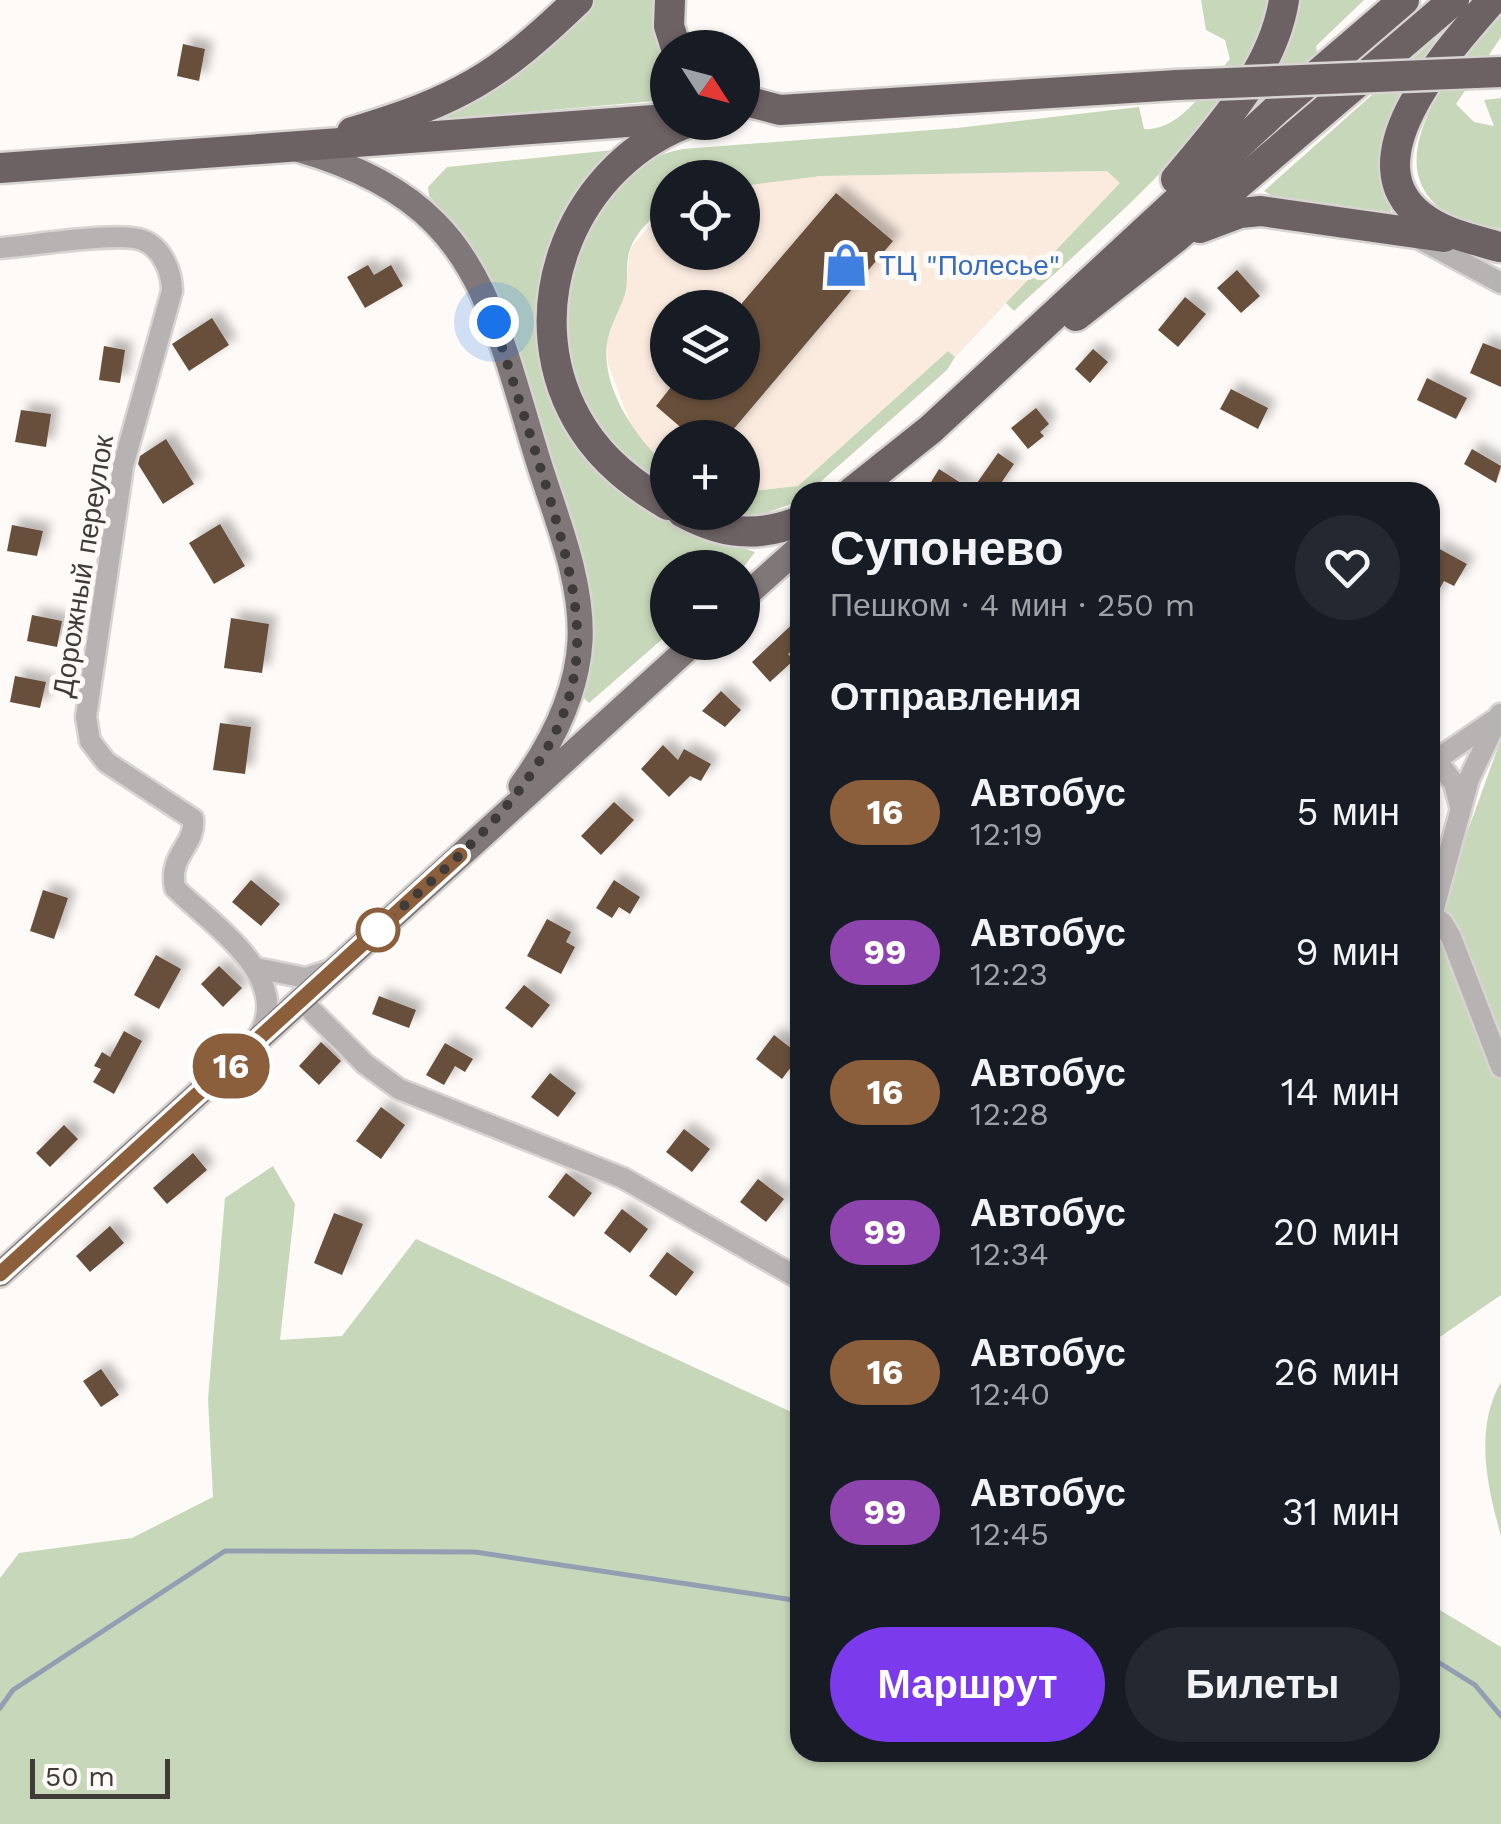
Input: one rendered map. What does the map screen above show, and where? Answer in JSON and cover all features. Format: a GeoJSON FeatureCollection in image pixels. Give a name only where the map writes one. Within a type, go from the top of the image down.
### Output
{"type":"FeatureCollection","features":[{"type":"Feature","properties":{"kind":"highway"},"geometry":{"type":"LineString","coordinates":[[297,149],[421,112],[477,85],[514,60],[578,0]]}},
{"type":"Feature","properties":{"kind":"highway"},"geometry":{"type":"LineString","coordinates":[[670,0],[671,30]]}},
{"type":"Feature","properties":{"kind":"highway"},"geometry":{"type":"LineString","coordinates":[[1105,265],[1245,91],[1277,33],[1284,0]]}},
{"type":"Feature","properties":{"kind":"highway"},"geometry":{"type":"LineString","coordinates":[[872,482],[1105,265],[1404,0]]}},
{"type":"Feature","properties":{"kind":"highway"},"geometry":{"type":"LineString","coordinates":[[931,428],[1174,240],[1454,0]]}},
{"type":"Feature","properties":{"kind":"highway"},"geometry":{"type":"LineString","coordinates":[[1492,0],[1420,90],[1400,132],[1398,168],[1403,194],[1419,215],[1458,235],[1500,247]]}},
{"type":"Feature","properties":{"kind":"highway"},"geometry":{"type":"LineString","coordinates":[[760,112],[1177,86],[1501,72]]}},
{"type":"Feature","properties":{"kind":"highway"},"geometry":{"type":"LineString","coordinates":[[760,105],[780,110]]}},
{"type":"Feature","properties":{"kind":"highway"},"geometry":{"type":"LineString","coordinates":[[0,168],[650,120]]}},
{"type":"Feature","properties":{"kind":"highway"},"geometry":{"type":"LineString","coordinates":[[650,493],[624,476],[582,428],[557,366],[552,295],[564,244],[609,173],[652,140]]}},
{"type":"Feature","properties":{"kind":"highway"},"geometry":{"type":"LineString","coordinates":[[1174,240],[1224,218],[1262,211],[1500,247]]}},
{"type":"Feature","properties":{"kind":"highway"},"geometry":{"type":"LineString","coordinates":[[726,530],[763,532],[790,524]]}},
{"type":"Feature","properties":{"kind":"main road"},"geometry":{"type":"LineString","coordinates":[[297,149],[336,161],[394,192],[433,221],[466,262],[494,322],[574,585],[578,657],[554,735],[512,798],[460,855]]}},
{"type":"Feature","properties":{"kind":"main road"},"geometry":{"type":"LineString","coordinates":[[760,583],[790,556]]}},
{"type":"Feature","properties":{"kind":"main road"},"geometry":{"type":"LineString","coordinates":[[0,1274],[674,660]]}},
{"type":"Feature","properties":{"kind":"street"},"geometry":{"type":"LineString","coordinates":[[1408,231],[1501,283]]}},
{"type":"Feature","properties":{"kind":"street","name":"Дорожный переулок"},"geometry":{"type":"LineString","coordinates":[[0,248],[128,237],[154,248],[169,269],[172,291],[123,466],[86,717],[90,742],[106,762],[193,819],[194,829],[174,860],[176,888],[256,968]]}},
{"type":"Feature","properties":{"kind":"street"},"geometry":{"type":"LineString","coordinates":[[1440,758],[1483,732],[1500,713]]}},
{"type":"Feature","properties":{"kind":"street"},"geometry":{"type":"LineString","coordinates":[[1440,882],[1460,808],[1500,713]]}},
{"type":"Feature","properties":{"kind":"street"},"geometry":{"type":"LineString","coordinates":[[1440,769],[1454,783],[1460,808]]}},
{"type":"Feature","properties":{"kind":"street"},"geometry":{"type":"LineString","coordinates":[[1440,925],[1451,936],[1501,1067]]}},
{"type":"Feature","properties":{"kind":"street"},"geometry":{"type":"LineString","coordinates":[[256,968],[306,978],[337,966]]}},
{"type":"Feature","properties":{"kind":"street"},"geometry":{"type":"LineString","coordinates":[[250,1050],[268,1015],[266,988],[256,968]]}},
{"type":"Feature","properties":{"kind":"street"},"geometry":{"type":"LineString","coordinates":[[301,1000],[365,1064],[399,1089],[623,1178],[790,1273]]}},
{"type":"Feature","properties":{"kind":"shaded area"},"geometry":{"type":"Polygon","coordinates":[[[1107,171],[1121,183],[955,357],[948,351],[802,482],[790,482],[790,487],[760,490],[760,420],[650,420],[650,450],[642,443],[630,423],[608,364],[607,340],[626,290],[630,249],[650,225],[650,270],[760,270],[760,184],[821,176],[1107,171]]]}},
{"type":"Feature","properties":{"kind":"green space"},"geometry":{"type":"Polygon","coordinates":[[[594,0],[658,0],[661,30],[650,30],[650,101],[447,119],[444,114],[487,91],[560,34],[594,0]]]}},
{"type":"Feature","properties":{"kind":"green space"},"geometry":{"type":"Polygon","coordinates":[[[1201,0],[1272,0],[1260,40],[1236,82],[1204,125],[1125,208],[1014,311],[1006,303],[1120,183],[1107,171],[821,176],[760,184],[760,160],[652,160],[683,149],[957,128],[1139,107],[1144,129],[1157,128],[1182,115],[1230,59],[1225,40],[1206,30],[1201,0]]]}},
{"type":"Feature","properties":{"kind":"green space"},"geometry":{"type":"Polygon","coordinates":[[[1301,0],[1364,0],[1316,46],[1317,53],[1246,113],[1284,53],[1301,0]]]}},
{"type":"Feature","properties":{"kind":"green space"},"geometry":{"type":"Polygon","coordinates":[[[1501,13],[1501,37],[1456,104],[1474,122],[1494,126],[1484,100],[1501,98],[1501,229],[1448,214],[1426,192],[1417,167],[1419,139],[1430,110],[1465,55],[1501,13]]]}},
{"type":"Feature","properties":{"kind":"green space"},"geometry":{"type":"Polygon","coordinates":[[[1437,37],[1388,121],[1385,136],[1391,212],[1272,196],[1264,191],[1437,37]]]}},
{"type":"Feature","properties":{"kind":"green space"},"geometry":{"type":"Polygon","coordinates":[[[614,150],[582,186],[559,227],[544,271],[538,317],[542,363],[555,408],[577,449],[610,485],[650,513],[650,530],[688,530],[748,550],[650,550],[650,650],[589,703],[583,697],[595,628],[582,557],[502,308],[466,236],[429,196],[428,187],[447,167],[614,150]]]}},
{"type":"Feature","properties":{"kind":"green space"},"geometry":{"type":"Polygon","coordinates":[[[650,161],[650,220],[630,249],[625,294],[608,338],[606,356],[608,373],[622,408],[650,448],[650,475],[621,453],[593,421],[574,373],[568,334],[569,293],[578,253],[593,216],[616,185],[650,161]]]}},
{"type":"Feature","properties":{"kind":"green space"},"geometry":{"type":"Polygon","coordinates":[[[948,351],[955,357],[947,370],[820,482],[802,482],[948,351]]]}},
{"type":"Feature","properties":{"kind":"green space"},"geometry":{"type":"Polygon","coordinates":[[[790,487],[790,504],[760,515],[760,490],[790,487]]]}},
{"type":"Feature","properties":{"kind":"green space"},"geometry":{"type":"Polygon","coordinates":[[[1501,739],[1501,1295],[1440,1337],[1440,908],[1501,739]]]}},
{"type":"Feature","properties":{"kind":"green space"},"geometry":{"type":"Polygon","coordinates":[[[273,1166],[295,1204],[280,1340],[342,1336],[416,1239],[790,1411],[790,1762],[1440,1762],[1440,1610],[1501,1647],[1501,1824],[0,1824],[0,1578],[19,1553],[132,1538],[213,1497],[208,1399],[225,1198],[273,1166]]]}},
{"type":"Feature","properties":{"kind":"green space"},"geometry":{"type":"Polygon","coordinates":[[[1501,1382],[1501,1536],[1491,1497],[1485,1438],[1501,1382]]]}},
{"type":"Feature","properties":{"kind":"building"},"geometry":{"type":"Polygon","coordinates":[[[183,44],[205,49],[199,81],[177,76],[183,44]]]}},
{"type":"Feature","properties":{"kind":"building"},"geometry":{"type":"Polygon","coordinates":[[[836,193],[893,241],[760,398],[760,290],[753,290],[836,193]]]}},
{"type":"Feature","properties":{"kind":"building"},"geometry":{"type":"Polygon","coordinates":[[[368,265],[374,275],[391,265],[403,286],[365,308],[347,277],[368,265]]]}},
{"type":"Feature","properties":{"kind":"building"},"geometry":{"type":"Polygon","coordinates":[[[1237,270],[1260,296],[1241,313],[1217,288],[1237,270]]]}},
{"type":"Feature","properties":{"kind":"building"},"geometry":{"type":"Polygon","coordinates":[[[1185,297],[1206,314],[1178,347],[1158,330],[1185,297]]]}},
{"type":"Feature","properties":{"kind":"building"},"geometry":{"type":"Polygon","coordinates":[[[212,318],[229,345],[189,371],[172,344],[212,318]]]}},
{"type":"Feature","properties":{"kind":"building"},"geometry":{"type":"Polygon","coordinates":[[[1483,343],[1501,350],[1501,387],[1470,373],[1483,343]]]}},
{"type":"Feature","properties":{"kind":"building"},"geometry":{"type":"Polygon","coordinates":[[[104,346],[125,350],[120,383],[99,380],[104,346]]]}},
{"type":"Feature","properties":{"kind":"building"},"geometry":{"type":"Polygon","coordinates":[[[1093,349],[1108,362],[1090,383],[1075,369],[1093,349]]]}},
{"type":"Feature","properties":{"kind":"building"},"geometry":{"type":"Polygon","coordinates":[[[1427,378],[1467,398],[1456,419],[1417,400],[1427,378]]]}},
{"type":"Feature","properties":{"kind":"building"},"geometry":{"type":"Polygon","coordinates":[[[1231,389],[1268,408],[1258,429],[1220,409],[1231,389]]]}},
{"type":"Feature","properties":{"kind":"building"},"geometry":{"type":"Polygon","coordinates":[[[661,400],[758,400],[741,420],[672,420],[656,406],[661,400]]]}},
{"type":"Feature","properties":{"kind":"building"},"geometry":{"type":"Polygon","coordinates":[[[1036,408],[1049,424],[1040,432],[1044,436],[1028,449],[1011,428],[1036,408]]]}},
{"type":"Feature","properties":{"kind":"building"},"geometry":{"type":"Polygon","coordinates":[[[21,410],[51,414],[46,447],[15,442],[21,410]]]}},
{"type":"Feature","properties":{"kind":"building"},"geometry":{"type":"Polygon","coordinates":[[[166,439],[194,484],[163,504],[138,464],[140,456],[166,439]]]}},
{"type":"Feature","properties":{"kind":"building"},"geometry":{"type":"Polygon","coordinates":[[[1472,449],[1501,466],[1496,483],[1464,464],[1472,449]]]}},
{"type":"Feature","properties":{"kind":"building"},"geometry":{"type":"Polygon","coordinates":[[[998,453],[1014,464],[1002,482],[978,482],[998,453]]]}},
{"type":"Feature","properties":{"kind":"building"},"geometry":{"type":"Polygon","coordinates":[[[939,469],[959,482],[931,482],[939,469]]]}},
{"type":"Feature","properties":{"kind":"building"},"geometry":{"type":"Polygon","coordinates":[[[220,524],[245,566],[214,584],[189,543],[220,524]]]}},
{"type":"Feature","properties":{"kind":"building"},"geometry":{"type":"Polygon","coordinates":[[[12,525],[43,531],[37,556],[7,551],[12,525]]]}},
{"type":"Feature","properties":{"kind":"building"},"geometry":{"type":"Polygon","coordinates":[[[1440,549],[1467,564],[1454,586],[1444,581],[1440,588],[1440,549]]]}},
{"type":"Feature","properties":{"kind":"building"},"geometry":{"type":"Polygon","coordinates":[[[32,615],[62,621],[57,647],[27,641],[32,615]]]}},
{"type":"Feature","properties":{"kind":"building"},"geometry":{"type":"Polygon","coordinates":[[[231,618],[269,624],[262,673],[224,668],[231,618]]]}},
{"type":"Feature","properties":{"kind":"building"},"geometry":{"type":"Polygon","coordinates":[[[790,626],[790,664],[770,682],[752,662],[760,660],[760,654],[790,626]]]}},
{"type":"Feature","properties":{"kind":"building"},"geometry":{"type":"Polygon","coordinates":[[[15,676],[46,682],[40,708],[10,702],[15,676]]]}},
{"type":"Feature","properties":{"kind":"building"},"geometry":{"type":"Polygon","coordinates":[[[721,691],[741,710],[725,727],[702,711],[721,691]]]}},
{"type":"Feature","properties":{"kind":"building"},"geometry":{"type":"Polygon","coordinates":[[[220,723],[251,727],[245,774],[213,770],[220,723]]]}},
{"type":"Feature","properties":{"kind":"building"},"geometry":{"type":"Polygon","coordinates":[[[663,745],[678,760],[684,749],[711,764],[701,781],[690,776],[669,797],[641,769],[663,745]]]}},
{"type":"Feature","properties":{"kind":"building"},"geometry":{"type":"Polygon","coordinates":[[[614,802],[634,820],[601,855],[581,836],[614,802]]]}},
{"type":"Feature","properties":{"kind":"building"},"geometry":{"type":"Polygon","coordinates":[[[251,880],[280,904],[261,926],[232,902],[251,880]]]}},
{"type":"Feature","properties":{"kind":"building"},"geometry":{"type":"Polygon","coordinates":[[[614,880],[640,897],[630,914],[619,907],[612,918],[596,908],[614,880]]]}},
{"type":"Feature","properties":{"kind":"building"},"geometry":{"type":"Polygon","coordinates":[[[43,890],[68,898],[54,939],[30,931],[43,890]]]}},
{"type":"Feature","properties":{"kind":"building"},"geometry":{"type":"Polygon","coordinates":[[[547,919],[571,932],[566,942],[575,947],[561,974],[527,956],[547,919]]]}},
{"type":"Feature","properties":{"kind":"building"},"geometry":{"type":"Polygon","coordinates":[[[156,955],[181,969],[159,1009],[134,995],[156,955]]]}},
{"type":"Feature","properties":{"kind":"building"},"geometry":{"type":"Polygon","coordinates":[[[219,966],[242,988],[223,1007],[201,984],[219,966]]]}},
{"type":"Feature","properties":{"kind":"building"},"geometry":{"type":"Polygon","coordinates":[[[524,985],[550,1005],[532,1028],[505,1008],[524,985]]]}},
{"type":"Feature","properties":{"kind":"building"},"geometry":{"type":"Polygon","coordinates":[[[379,996],[416,1010],[409,1028],[372,1014],[379,996]]]}},
{"type":"Feature","properties":{"kind":"building"},"geometry":{"type":"Polygon","coordinates":[[[124,1031],[142,1041],[114,1094],[93,1082],[101,1069],[94,1066],[102,1052],[110,1057],[124,1031]]]}},
{"type":"Feature","properties":{"kind":"building"},"geometry":{"type":"Polygon","coordinates":[[[774,1035],[790,1047],[790,1068],[782,1079],[756,1059],[774,1035]]]}},
{"type":"Feature","properties":{"kind":"building"},"geometry":{"type":"Polygon","coordinates":[[[321,1042],[341,1061],[319,1085],[299,1066],[321,1042]]]}},
{"type":"Feature","properties":{"kind":"building"},"geometry":{"type":"Polygon","coordinates":[[[445,1043],[473,1059],[465,1072],[455,1066],[444,1085],[426,1075],[445,1043]]]}},
{"type":"Feature","properties":{"kind":"building"},"geometry":{"type":"Polygon","coordinates":[[[550,1073],[576,1093],[558,1117],[531,1097],[550,1073]]]}},
{"type":"Feature","properties":{"kind":"building"},"geometry":{"type":"Polygon","coordinates":[[[381,1107],[405,1125],[381,1159],[356,1141],[381,1107]]]}},
{"type":"Feature","properties":{"kind":"building"},"geometry":{"type":"Polygon","coordinates":[[[64,1125],[78,1139],[50,1167],[36,1153],[64,1125]]]}},
{"type":"Feature","properties":{"kind":"building"},"geometry":{"type":"Polygon","coordinates":[[[684,1129],[710,1149],[692,1172],[666,1152],[684,1129]]]}},
{"type":"Feature","properties":{"kind":"building"},"geometry":{"type":"Polygon","coordinates":[[[193,1153],[207,1170],[167,1204],[153,1188],[193,1153]]]}},
{"type":"Feature","properties":{"kind":"building"},"geometry":{"type":"Polygon","coordinates":[[[566,1173],[592,1193],[574,1217],[548,1197],[566,1173]]]}},
{"type":"Feature","properties":{"kind":"building"},"geometry":{"type":"Polygon","coordinates":[[[758,1179],[784,1199],[766,1222],[740,1202],[758,1179]]]}},
{"type":"Feature","properties":{"kind":"building"},"geometry":{"type":"Polygon","coordinates":[[[622,1209],[648,1229],[630,1253],[604,1233],[622,1209]]]}},
{"type":"Feature","properties":{"kind":"building"},"geometry":{"type":"Polygon","coordinates":[[[334,1213],[363,1224],[342,1275],[314,1263],[334,1213]]]}},
{"type":"Feature","properties":{"kind":"building"},"geometry":{"type":"Polygon","coordinates":[[[110,1226],[124,1243],[90,1272],[76,1256],[110,1226]]]}},
{"type":"Feature","properties":{"kind":"building"},"geometry":{"type":"Polygon","coordinates":[[[667,1252],[694,1272],[676,1296],[649,1276],[667,1252]]]}},
{"type":"Feature","properties":{"kind":"building"},"geometry":{"type":"Polygon","coordinates":[[[101,1369],[119,1395],[101,1407],[83,1381],[101,1369]]]}},
{"type":"Feature","properties":{"kind":"waterway"},"geometry":{"type":"LineString","coordinates":[[0,1708],[13,1690],[225,1551],[475,1552],[790,1599]]}},
{"type":"Feature","properties":{"kind":"waterway"},"geometry":{"type":"LineString","coordinates":[[1440,1663],[1475,1685],[1501,1716]]}},
{"type":"Feature","properties":{"kind":"bus line","name":"16"},"geometry":{"type":"LineString","coordinates":[[0,1274],[460,855]]}},
{"type":"Feature","properties":{"kind":"place","name":"ТЦ \"Полесье\""},"geometry":{"type":"Point","coordinates":[846,265]}},
{"type":"Feature","properties":{"kind":"route"},"geometry":{"type":"LineString","coordinates":[[378,930],[460,855],[512,798],[554,735],[576,673],[580,641],[574,585],[494,322]]}}]}
